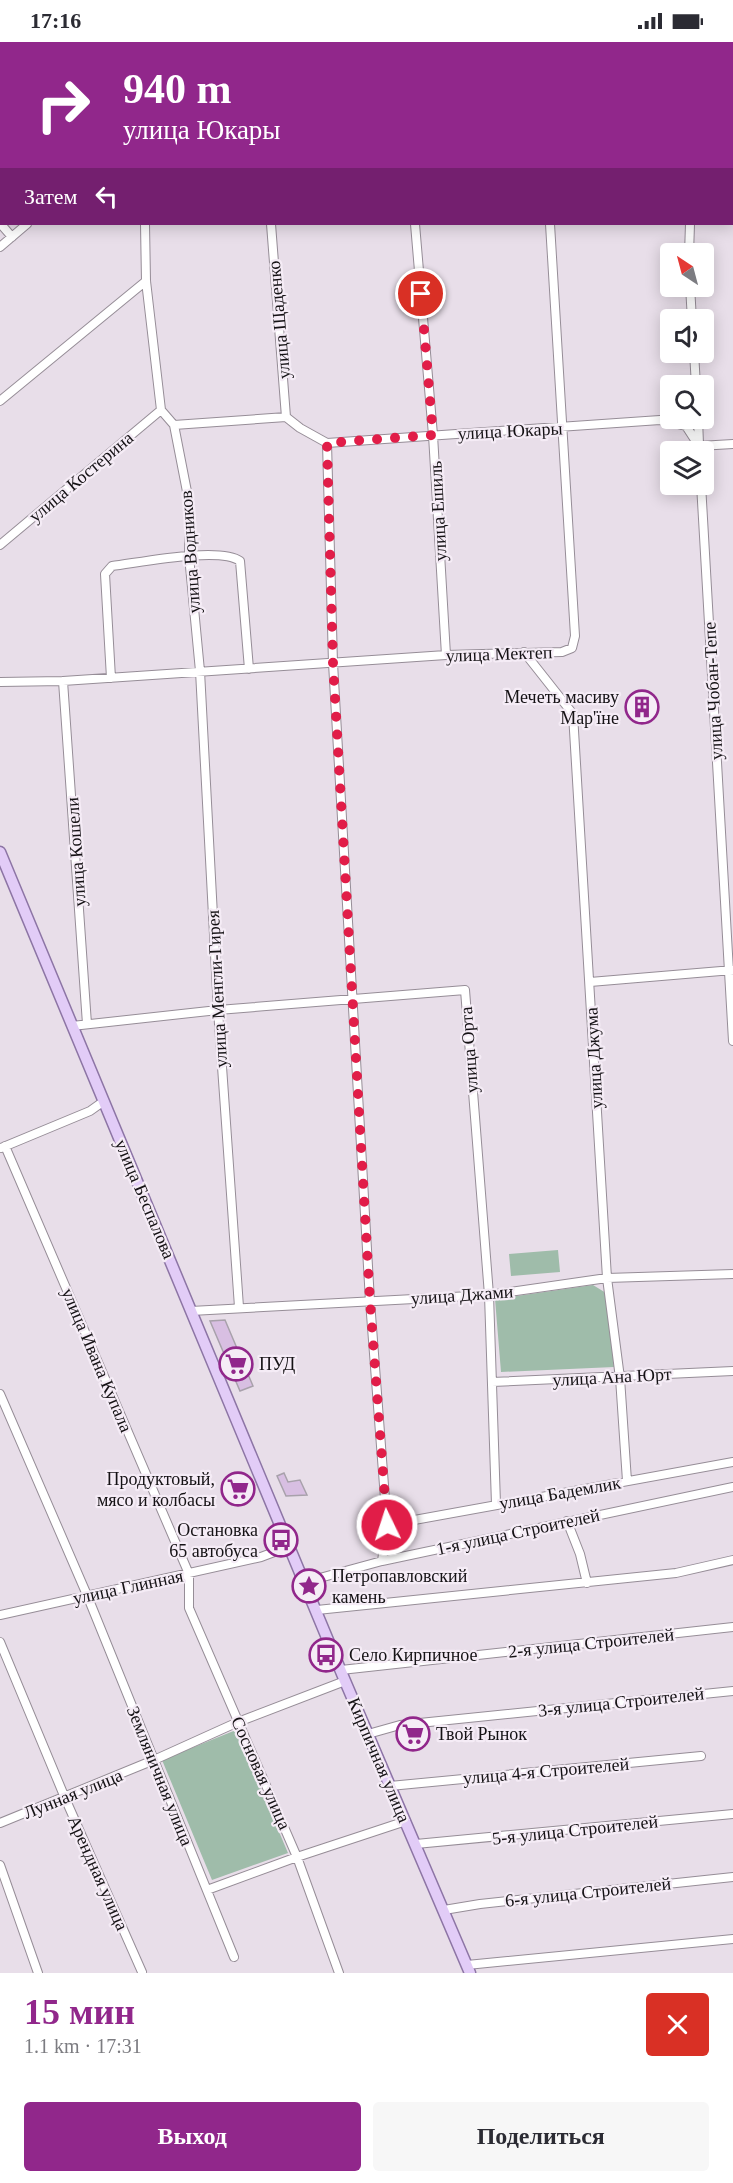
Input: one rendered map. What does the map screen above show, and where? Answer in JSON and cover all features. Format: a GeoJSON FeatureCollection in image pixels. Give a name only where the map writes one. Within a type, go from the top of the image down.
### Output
{"type":"FeatureCollection","features":[{"type":"Feature","properties":{"kind":"main road","name":"улица Беспалова"},"geometry":{"type":"LineString","coordinates":[[0,852],[290,1546]]}},
{"type":"Feature","properties":{"kind":"main road","name":"Кирпичная улица"},"geometry":{"type":"LineString","coordinates":[[290,1546],[468,1969]]}},
{"type":"Feature","properties":{"kind":"street"},"geometry":{"type":"LineString","coordinates":[[2,225],[12,237]]}},
{"type":"Feature","properties":{"kind":"street"},"geometry":{"type":"LineString","coordinates":[[0,247],[26,225]]}},
{"type":"Feature","properties":{"kind":"street"},"geometry":{"type":"LineString","coordinates":[[145,225],[146,281],[161,410]]}},
{"type":"Feature","properties":{"kind":"street","name":"улица Щаденко"},"geometry":{"type":"LineString","coordinates":[[271,225],[286,417]]}},
{"type":"Feature","properties":{"kind":"street","name":"улица Ешиль"},"geometry":{"type":"LineString","coordinates":[[416,225],[433,435],[446,655]]}},
{"type":"Feature","properties":{"kind":"street","name":"улица Мектеп"},"geometry":{"type":"LineString","coordinates":[[0,682],[63,681],[446,655],[562,652],[572,648],[576,636],[550,225]]}},
{"type":"Feature","properties":{"kind":"street"},"geometry":{"type":"LineString","coordinates":[[689,243],[690,225]]}},
{"type":"Feature","properties":{"kind":"street"},"geometry":{"type":"LineString","coordinates":[[0,401],[146,281]]}},
{"type":"Feature","properties":{"kind":"street","name":"улица Водников"},"geometry":{"type":"LineString","coordinates":[[161,410],[174,425],[190,507],[189,556],[200,671]]}},
{"type":"Feature","properties":{"kind":"street","name":"улица Костерина"},"geometry":{"type":"LineString","coordinates":[[0,545],[161,410]]}},
{"type":"Feature","properties":{"kind":"street"},"geometry":{"type":"LineString","coordinates":[[174,425],[286,417],[327,443],[333,663],[370,1301],[387,1525],[382,1561]]}},
{"type":"Feature","properties":{"kind":"street","name":"улица Юкары"},"geometry":{"type":"LineString","coordinates":[[327,443],[660,420],[686,426],[694,441]]}},
{"type":"Feature","properties":{"kind":"street"},"geometry":{"type":"LineString","coordinates":[[714,447],[733,444]]}},
{"type":"Feature","properties":{"kind":"street","name":"улица Чобан-Тепе"},"geometry":{"type":"LineString","coordinates":[[702,495],[733,1041]]}},
{"type":"Feature","properties":{"kind":"street"},"geometry":{"type":"LineString","coordinates":[[111,678],[105,574],[112,566],[189,556],[233,556],[240,561],[249,669]]}},
{"type":"Feature","properties":{"kind":"street","name":"улица Джума"},"geometry":{"type":"LineString","coordinates":[[524,652],[573,714],[607,1278],[620,1378],[627,1481]]}},
{"type":"Feature","properties":{"kind":"street","name":"улица Менгли-Гирея"},"geometry":{"type":"LineString","coordinates":[[200,671],[218,1010],[239,1307]]}},
{"type":"Feature","properties":{"kind":"street","name":"улица Кошели"},"geometry":{"type":"LineString","coordinates":[[63,681],[87,1024]]}},
{"type":"Feature","properties":{"kind":"street"},"geometry":{"type":"LineString","coordinates":[[590,982],[730,970]]}},
{"type":"Feature","properties":{"kind":"street","name":"улица Орта"},"geometry":{"type":"LineString","coordinates":[[72,1026],[218,1010],[465,990],[489,1295],[496,1504]]}},
{"type":"Feature","properties":{"kind":"street"},"geometry":{"type":"LineString","coordinates":[[2,1147],[90,1111],[104,1101]]}},
{"type":"Feature","properties":{"kind":"street","name":"улица Ивана Купала"},"geometry":{"type":"LineString","coordinates":[[2,1147],[189,1574]]}},
{"type":"Feature","properties":{"kind":"street","name":"улица Джами"},"geometry":{"type":"LineString","coordinates":[[191,1311],[489,1295],[607,1278],[733,1274]]}},
{"type":"Feature","properties":{"kind":"street","name":"улица Ана Юрт"},"geometry":{"type":"LineString","coordinates":[[492,1382],[620,1378],[733,1371]]}},
{"type":"Feature","properties":{"kind":"street","name":"Земляничная улица"},"geometry":{"type":"LineString","coordinates":[[0,1394],[87,1595],[234,1957]]}},
{"type":"Feature","properties":{"kind":"street","name":"улица Бадемлик"},"geometry":{"type":"LineString","coordinates":[[387,1525],[733,1462]]}},
{"type":"Feature","properties":{"kind":"street","name":"1-я улица Строителей"},"geometry":{"type":"LineString","coordinates":[[305,1582],[382,1561],[733,1487]]}},
{"type":"Feature","properties":{"kind":"street"},"geometry":{"type":"LineString","coordinates":[[567,1521],[588,1583]]}},
{"type":"Feature","properties":{"kind":"street","name":"улица Глинная"},"geometry":{"type":"LineString","coordinates":[[0,1615],[261,1557],[290,1546]]}},
{"type":"Feature","properties":{"kind":"street"},"geometry":{"type":"LineString","coordinates":[[317,1610],[676,1573],[733,1560]]}},
{"type":"Feature","properties":{"kind":"street","name":"Сосновая улица"},"geometry":{"type":"LineString","coordinates":[[189,1574],[189,1608],[297,1857],[339,1973]]}},
{"type":"Feature","properties":{"kind":"street","name":"2-я улица Строителей"},"geometry":{"type":"LineString","coordinates":[[341,1670],[733,1628]]}},
{"type":"Feature","properties":{"kind":"street","name":"Арендная улица"},"geometry":{"type":"LineString","coordinates":[[0,1642],[141,1972]]}},
{"type":"Feature","properties":{"kind":"street","name":"Лунная улица"},"geometry":{"type":"LineString","coordinates":[[0,1823],[65,1798],[238,1722],[345,1681]]}},
{"type":"Feature","properties":{"kind":"street","name":"3-я улица Строителей"},"geometry":{"type":"LineString","coordinates":[[368,1734],[400,1725],[733,1691]]}},
{"type":"Feature","properties":{"kind":"street","name":"улица 4-я Строителей"},"geometry":{"type":"LineString","coordinates":[[390,1786],[701,1756]]}},
{"type":"Feature","properties":{"kind":"street","name":"5-я улица Строителей"},"geometry":{"type":"LineString","coordinates":[[416,1844],[733,1814]]}},
{"type":"Feature","properties":{"kind":"street"},"geometry":{"type":"LineString","coordinates":[[207,1890],[406,1821]]}},
{"type":"Feature","properties":{"kind":"street"},"geometry":{"type":"LineString","coordinates":[[0,1865],[38,1973]]}},
{"type":"Feature","properties":{"kind":"street","name":"6-я улица Строителей"},"geometry":{"type":"LineString","coordinates":[[444,1910],[480,1904],[733,1877]]}},
{"type":"Feature","properties":{"kind":"street"},"geometry":{"type":"LineString","coordinates":[[468,1969],[733,1940]]}},
{"type":"Feature","properties":{"kind":"green space"},"geometry":{"type":"Polygon","coordinates":[[[558,1250],[560,1272],[511,1276],[509,1254],[558,1250]]]}},
{"type":"Feature","properties":{"kind":"green space"},"geometry":{"type":"Polygon","coordinates":[[[593,1285],[606,1293],[614,1367],[501,1372],[495,1299],[593,1285]]]}},
{"type":"Feature","properties":{"kind":"green space"},"geometry":{"type":"Polygon","coordinates":[[[236,1730],[288,1853],[212,1880],[162,1760],[236,1730]]]}},
{"type":"Feature","properties":{"kind":"building","name":"Мечеть масиву Мар'їне"},"geometry":{"type":"Polygon","coordinates":[[[636,695],[654,707],[648,718],[629,706],[636,695]]]}},
{"type":"Feature","properties":{"kind":"building","name":"ПУД"},"geometry":{"type":"Polygon","coordinates":[[[225,1320],[253,1386],[240,1391],[210,1321],[225,1320]]]}},
{"type":"Feature","properties":{"kind":"building"},"geometry":{"type":"Polygon","coordinates":[[[284,1473],[288,1482],[300,1480],[307,1495],[286,1496],[277,1476],[284,1473]]]}},
{"type":"Feature","properties":{"kind":"place","name":"Мечеть масиву Мар'їне"},"geometry":{"type":"Point","coordinates":[642,707]}},
{"type":"Feature","properties":{"kind":"place","name":"ПУД"},"geometry":{"type":"Point","coordinates":[236,1364]}},
{"type":"Feature","properties":{"kind":"place","name":"Продуктовый, мясо и колбасы"},"geometry":{"type":"Point","coordinates":[238,1489]}},
{"type":"Feature","properties":{"kind":"place","name":"Остановка 65 автобуса"},"geometry":{"type":"Point","coordinates":[281,1540]}},
{"type":"Feature","properties":{"kind":"place","name":"Петропавловский камень"},"geometry":{"type":"Point","coordinates":[309,1586]}},
{"type":"Feature","properties":{"kind":"place","name":"Село Кирпичное"},"geometry":{"type":"Point","coordinates":[326,1655]}},
{"type":"Feature","properties":{"kind":"place","name":"Твой Рынок"},"geometry":{"type":"Point","coordinates":[413,1734]}},
{"type":"Feature","properties":{"kind":"route"},"geometry":{"type":"LineString","coordinates":[[387,1525],[370,1301],[333,663],[327,443],[433,435],[421,294]]}}]}
